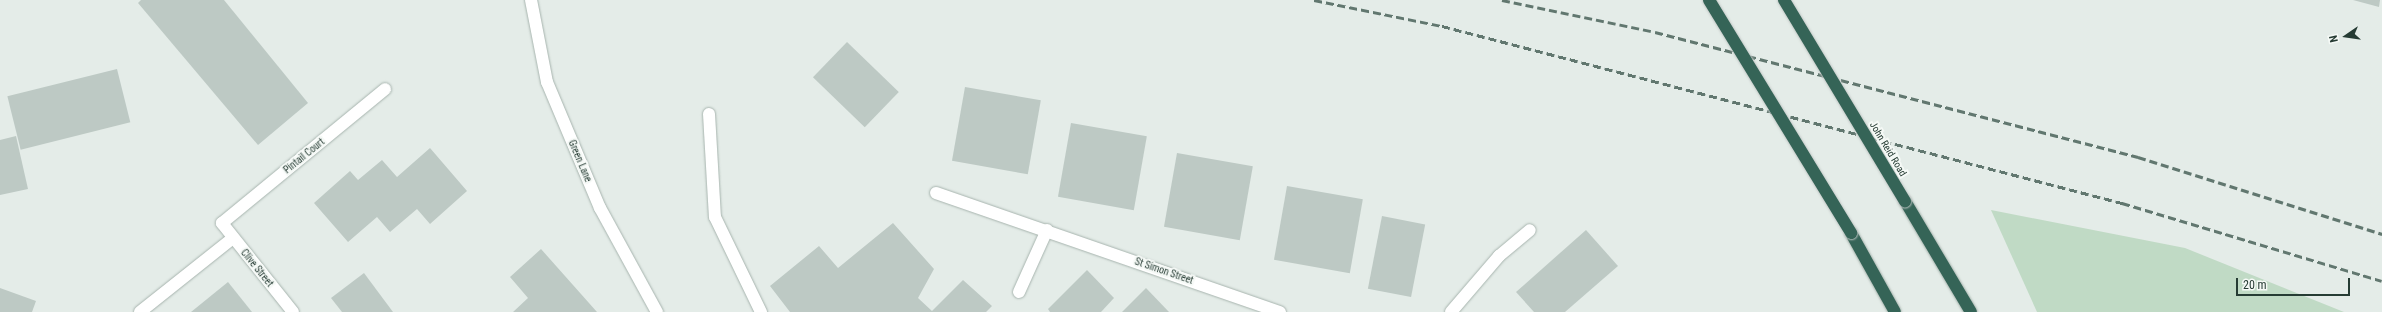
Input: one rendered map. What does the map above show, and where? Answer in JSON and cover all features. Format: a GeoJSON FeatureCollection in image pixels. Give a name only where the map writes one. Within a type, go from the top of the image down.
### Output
{"type":"FeatureCollection","features":[{"type":"Feature","properties":{"kind":"highway"},"geometry":{"type":"LineString","coordinates":[[1709,0],[1852,232],[1895,312]]}},
{"type":"Feature","properties":{"kind":"highway","name":"John Reid Road"},"geometry":{"type":"LineString","coordinates":[[1784,0],[1970,312]]}},
{"type":"Feature","properties":{"kind":"street","name":"Green Lane"},"geometry":{"type":"LineString","coordinates":[[531,0],[547,82],[600,208],[657,312]]}},
{"type":"Feature","properties":{"kind":"street","name":"Pintail Court"},"geometry":{"type":"LineString","coordinates":[[222,223],[385,89]]}},
{"type":"Feature","properties":{"kind":"street"},"geometry":{"type":"LineString","coordinates":[[709,114],[715,217],[762,312]]}},
{"type":"Feature","properties":{"kind":"street","name":"St Simon Street"},"geometry":{"type":"LineString","coordinates":[[936,193],[1047,230],[1280,312]]}},
{"type":"Feature","properties":{"kind":"street","name":"Clive Street"},"geometry":{"type":"LineString","coordinates":[[222,223],[293,312]]}},
{"type":"Feature","properties":{"kind":"street"},"geometry":{"type":"LineString","coordinates":[[1019,292],[1047,230]]}},
{"type":"Feature","properties":{"kind":"street"},"geometry":{"type":"LineString","coordinates":[[1451,312],[1499,256],[1530,230]]}},
{"type":"Feature","properties":{"kind":"street"},"geometry":{"type":"LineString","coordinates":[[140,312],[233,238]]}},
{"type":"Feature","properties":{"kind":"green space"},"geometry":{"type":"Polygon","coordinates":[[[1991,210],[2185,248],[2344,312],[2037,312],[1991,210]]]}},
{"type":"Feature","properties":{"kind":"building"},"geometry":{"type":"Polygon","coordinates":[[[141,0],[224,0],[308,103],[258,145],[138,3],[141,0]]]}},
{"type":"Feature","properties":{"kind":"building"},"geometry":{"type":"Polygon","coordinates":[[[2353,0],[2380,0],[2379,7],[2353,0]]]}},
{"type":"Feature","properties":{"kind":"building"},"geometry":{"type":"Polygon","coordinates":[[[847,42],[899,92],[865,127],[813,77],[847,42]]]}},
{"type":"Feature","properties":{"kind":"building"},"geometry":{"type":"Polygon","coordinates":[[[117,69],[130,122],[21,150],[7,96],[117,69]]]}},
{"type":"Feature","properties":{"kind":"building"},"geometry":{"type":"Polygon","coordinates":[[[965,87],[1041,100],[1028,174],[952,161],[965,87]]]}},
{"type":"Feature","properties":{"kind":"building"},"geometry":{"type":"Polygon","coordinates":[[[1071,123],[1147,136],[1134,210],[1058,197],[1071,123]]]}},
{"type":"Feature","properties":{"kind":"building"},"geometry":{"type":"Polygon","coordinates":[[[16,136],[28,189],[0,195],[0,140],[16,136]]]}},
{"type":"Feature","properties":{"kind":"building"},"geometry":{"type":"Polygon","coordinates":[[[430,148],[467,191],[430,224],[417,209],[390,232],[377,217],[348,242],[314,203],[350,171],[358,180],[382,160],[397,177],[430,148]]]}},
{"type":"Feature","properties":{"kind":"building"},"geometry":{"type":"Polygon","coordinates":[[[1177,153],[1253,166],[1240,240],[1164,227],[1177,153]]]}},
{"type":"Feature","properties":{"kind":"building"},"geometry":{"type":"Polygon","coordinates":[[[1287,186],[1363,199],[1350,273],[1274,260],[1287,186]]]}},
{"type":"Feature","properties":{"kind":"building"},"geometry":{"type":"Polygon","coordinates":[[[1382,216],[1425,224],[1411,297],[1368,289],[1382,216]]]}},
{"type":"Feature","properties":{"kind":"building"},"geometry":{"type":"Polygon","coordinates":[[[893,223],[934,269],[918,298],[932,311],[963,280],[992,306],[986,312],[790,312],[770,286],[819,246],[838,268],[893,223]]]}},
{"type":"Feature","properties":{"kind":"building"},"geometry":{"type":"Polygon","coordinates":[[[1586,230],[1618,266],[1565,312],[1534,312],[1516,292],[1586,230]]]}},
{"type":"Feature","properties":{"kind":"building"},"geometry":{"type":"Polygon","coordinates":[[[541,249],[597,312],[513,312],[528,298],[510,277],[541,249]]]}},
{"type":"Feature","properties":{"kind":"building"},"geometry":{"type":"Polygon","coordinates":[[[1087,270],[1114,298],[1101,312],[1050,312],[1048,309],[1087,270]]]}},
{"type":"Feature","properties":{"kind":"building"},"geometry":{"type":"Polygon","coordinates":[[[364,273],[393,312],[342,312],[331,298],[364,273]]]}},
{"type":"Feature","properties":{"kind":"building"},"geometry":{"type":"Polygon","coordinates":[[[228,282],[252,312],[191,312],[228,282]]]}},
{"type":"Feature","properties":{"kind":"building"},"geometry":{"type":"Polygon","coordinates":[[[0,288],[36,301],[32,312],[0,312],[0,288]]]}},
{"type":"Feature","properties":{"kind":"building"},"geometry":{"type":"Polygon","coordinates":[[[1146,288],[1169,312],[1122,312],[1146,288]]]}},
{"type":"Feature","properties":{"kind":"railway"},"geometry":{"type":"LineString","coordinates":[[1314,0],[1442,26],[2122,203],[2382,281]]}},
{"type":"Feature","properties":{"kind":"railway"},"geometry":{"type":"LineString","coordinates":[[1502,0],[1655,32],[2138,157],[2382,234]]}}]}
